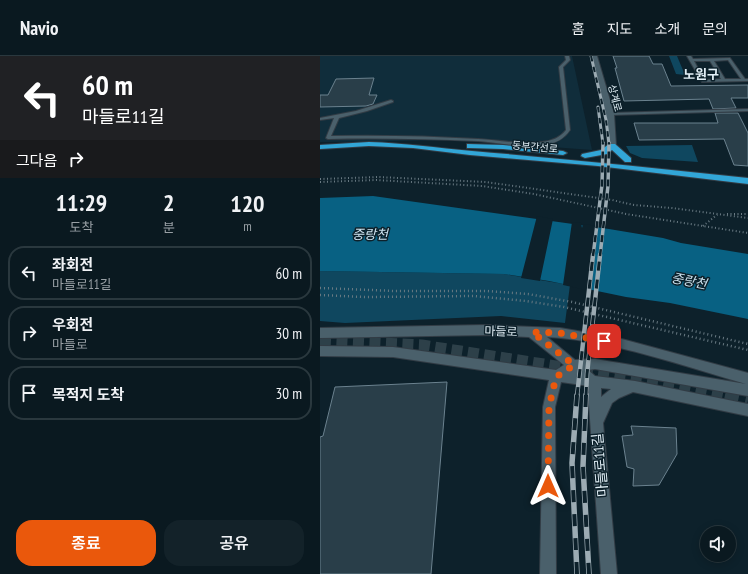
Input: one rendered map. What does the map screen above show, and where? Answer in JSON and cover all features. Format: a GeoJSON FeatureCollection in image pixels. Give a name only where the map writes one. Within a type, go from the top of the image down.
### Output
{"type":"FeatureCollection","features":[{"type":"Feature","properties":{"kind":"highway","name":"동부간선로"},"geometry":{"type":"LineString","coordinates":[[320,147],[369,144],[413,146],[470,153],[598,164],[748,181]]}},
{"type":"Feature","properties":{"kind":"highway"},"geometry":{"type":"LineString","coordinates":[[413,146],[503,146],[748,174]]}},
{"type":"Feature","properties":{"kind":"highway"},"geometry":{"type":"LineString","coordinates":[[585,156],[604,152],[612,146],[621,156],[628,160]]}},
{"type":"Feature","properties":{"kind":"main road","name":"상계로"},"geometry":{"type":"LineString","coordinates":[[594,56],[610,114],[612,146]]}},
{"type":"Feature","properties":{"kind":"main road","name":"마들로"},"geometry":{"type":"LineString","coordinates":[[320,333],[486,330],[560,333],[618,343],[748,379]]}},
{"type":"Feature","properties":{"kind":"main road"},"geometry":{"type":"LineString","coordinates":[[532,332],[595,383]]}},
{"type":"Feature","properties":{"kind":"main road"},"geometry":{"type":"LineString","coordinates":[[320,351],[393,352],[595,383],[635,387],[748,410]]}},
{"type":"Feature","properties":{"kind":"main road"},"geometry":{"type":"LineString","coordinates":[[548,574],[549,414],[556,377],[574,365],[595,364],[748,390]]}},
{"type":"Feature","properties":{"kind":"main road","name":"마들로11길"},"geometry":{"type":"LineString","coordinates":[[595,383],[596,424],[609,574]]}},
{"type":"Feature","properties":{"kind":"main road"},"geometry":{"type":"LineString","coordinates":[[596,424],[605,400],[615,393],[635,387]]}},
{"type":"Feature","properties":{"kind":"lane"},"geometry":{"type":"LineString","coordinates":[[337,117],[328,138],[401,136],[494,140],[538,144],[551,143],[564,136],[568,130],[561,67],[568,60],[567,56]]}},
{"type":"Feature","properties":{"kind":"lane"},"geometry":{"type":"LineString","coordinates":[[690,58],[729,59],[746,80]]}},
{"type":"Feature","properties":{"kind":"lane"},"geometry":{"type":"LineString","coordinates":[[690,58],[704,81],[746,80]]}},
{"type":"Feature","properties":{"kind":"lane"},"geometry":{"type":"LineString","coordinates":[[711,59],[724,80]]}},
{"type":"Feature","properties":{"kind":"lane"},"geometry":{"type":"LineString","coordinates":[[320,119],[370,110],[391,101]]}},
{"type":"Feature","properties":{"kind":"lane"},"geometry":{"type":"LineString","coordinates":[[610,114],[748,110]]}},
{"type":"Feature","properties":{"kind":"path"},"geometry":{"type":"LineString","coordinates":[[320,179],[378,177],[486,182],[612,200],[622,204],[638,207],[659,207],[748,218]]}},
{"type":"Feature","properties":{"kind":"path"},"geometry":{"type":"LineString","coordinates":[[320,182],[382,180],[482,186],[534,194],[626,214],[748,233]]}},
{"type":"Feature","properties":{"kind":"path"},"geometry":{"type":"LineString","coordinates":[[703,226],[716,214],[748,214]]}},
{"type":"Feature","properties":{"kind":"path"},"geometry":{"type":"LineString","coordinates":[[320,288],[395,291],[487,291],[528,294],[572,302],[748,344]]}},
{"type":"Feature","properties":{"kind":"path"},"geometry":{"type":"LineString","coordinates":[[320,295],[364,297],[474,296],[526,300],[564,307],[748,350]]}},
{"type":"Feature","properties":{"kind":"shaded area"},"geometry":{"type":"Polygon","coordinates":[[[320,56],[572,56],[592,150],[459,140],[320,142],[320,56]]]}},
{"type":"Feature","properties":{"kind":"shaded area"},"geometry":{"type":"Polygon","coordinates":[[[669,56],[677,56],[685,75],[676,74],[669,56]]]}},
{"type":"Feature","properties":{"kind":"shaded area"},"geometry":{"type":"Polygon","coordinates":[[[692,145],[698,162],[642,158],[630,153],[626,146],[692,145]]]}},
{"type":"Feature","properties":{"kind":"shaded area"},"geometry":{"type":"Polygon","coordinates":[[[320,271],[504,274],[570,285],[565,323],[501,316],[345,323],[320,321],[320,271]]]}},
{"type":"Feature","properties":{"kind":"water","name":"중랑천"},"geometry":{"type":"Polygon","coordinates":[[[373,196],[609,229],[748,254],[748,319],[670,303],[626,297],[549,281],[504,274],[320,271],[320,198],[373,196]]]}},
{"type":"Feature","properties":{"kind":"pier"},"geometry":{"type":"Polygon","coordinates":[[[537,216],[553,219],[540,281],[521,278],[537,216]]]}},
{"type":"Feature","properties":{"kind":"pier"},"geometry":{"type":"Polygon","coordinates":[[[572,222],[581,223],[582,228],[583,224],[598,226],[591,291],[563,285],[572,222]]]}},
{"type":"Feature","properties":{"kind":"building"},"geometry":{"type":"Polygon","coordinates":[[[613,56],[649,56],[653,64],[662,64],[671,86],[748,85],[748,98],[731,98],[736,108],[713,109],[709,99],[624,101],[613,56]]]}},
{"type":"Feature","properties":{"kind":"building"},"geometry":{"type":"Polygon","coordinates":[[[374,78],[369,95],[377,95],[373,104],[366,106],[320,107],[320,95],[328,95],[336,79],[374,78]]]}},
{"type":"Feature","properties":{"kind":"building"},"geometry":{"type":"Polygon","coordinates":[[[715,113],[738,113],[748,133],[748,166],[734,165],[724,139],[639,140],[634,123],[718,123],[715,113]]]}},
{"type":"Feature","properties":{"kind":"building"},"geometry":{"type":"Polygon","coordinates":[[[447,382],[431,574],[320,574],[320,437],[323,436],[335,387],[447,382]]]}},
{"type":"Feature","properties":{"kind":"building"},"geometry":{"type":"Polygon","coordinates":[[[631,426],[676,428],[677,454],[659,485],[633,486],[634,469],[627,467],[622,436],[633,435],[631,426]]]}},
{"type":"Feature","properties":{"kind":"tunnel"},"geometry":{"type":"LineString","coordinates":[[320,340],[422,345],[659,382],[726,395]]}},
{"type":"Feature","properties":{"kind":"tunnel"},"geometry":{"type":"LineString","coordinates":[[726,395],[730,396]]}},
{"type":"Feature","properties":{"kind":"tunnel"},"geometry":{"type":"LineString","coordinates":[[726,395],[748,400]]}},
{"type":"Feature","properties":{"kind":"railway"},"geometry":{"type":"LineString","coordinates":[[591,56],[606,120],[609,144]]}},
{"type":"Feature","properties":{"kind":"railway"},"geometry":{"type":"LineString","coordinates":[[598,107],[603,144]]}},
{"type":"Feature","properties":{"kind":"railway"},"geometry":{"type":"LineString","coordinates":[[593,256],[602,185],[603,144]]}},
{"type":"Feature","properties":{"kind":"railway"},"geometry":{"type":"LineString","coordinates":[[600,256],[608,186],[609,144]]}},
{"type":"Feature","properties":{"kind":"railway"},"geometry":{"type":"LineString","coordinates":[[577,396],[593,255]]}},
{"type":"Feature","properties":{"kind":"railway"},"geometry":{"type":"LineString","coordinates":[[586,396],[600,255]]}},
{"type":"Feature","properties":{"kind":"railway"},"geometry":{"type":"LineString","coordinates":[[577,395],[572,463],[577,574]]}},
{"type":"Feature","properties":{"kind":"railway"},"geometry":{"type":"LineString","coordinates":[[586,395],[583,466],[589,574]]}},
{"type":"Feature","properties":{"kind":"district","name":"노원구"},"geometry":{"type":"Point","coordinates":[701,74]}},
{"type":"Feature","properties":{"kind":"route"},"geometry":{"type":"LineString","coordinates":[[548,486],[549,407],[556,377],[574,365],[532,332],[560,333],[604,341]]}}]}
